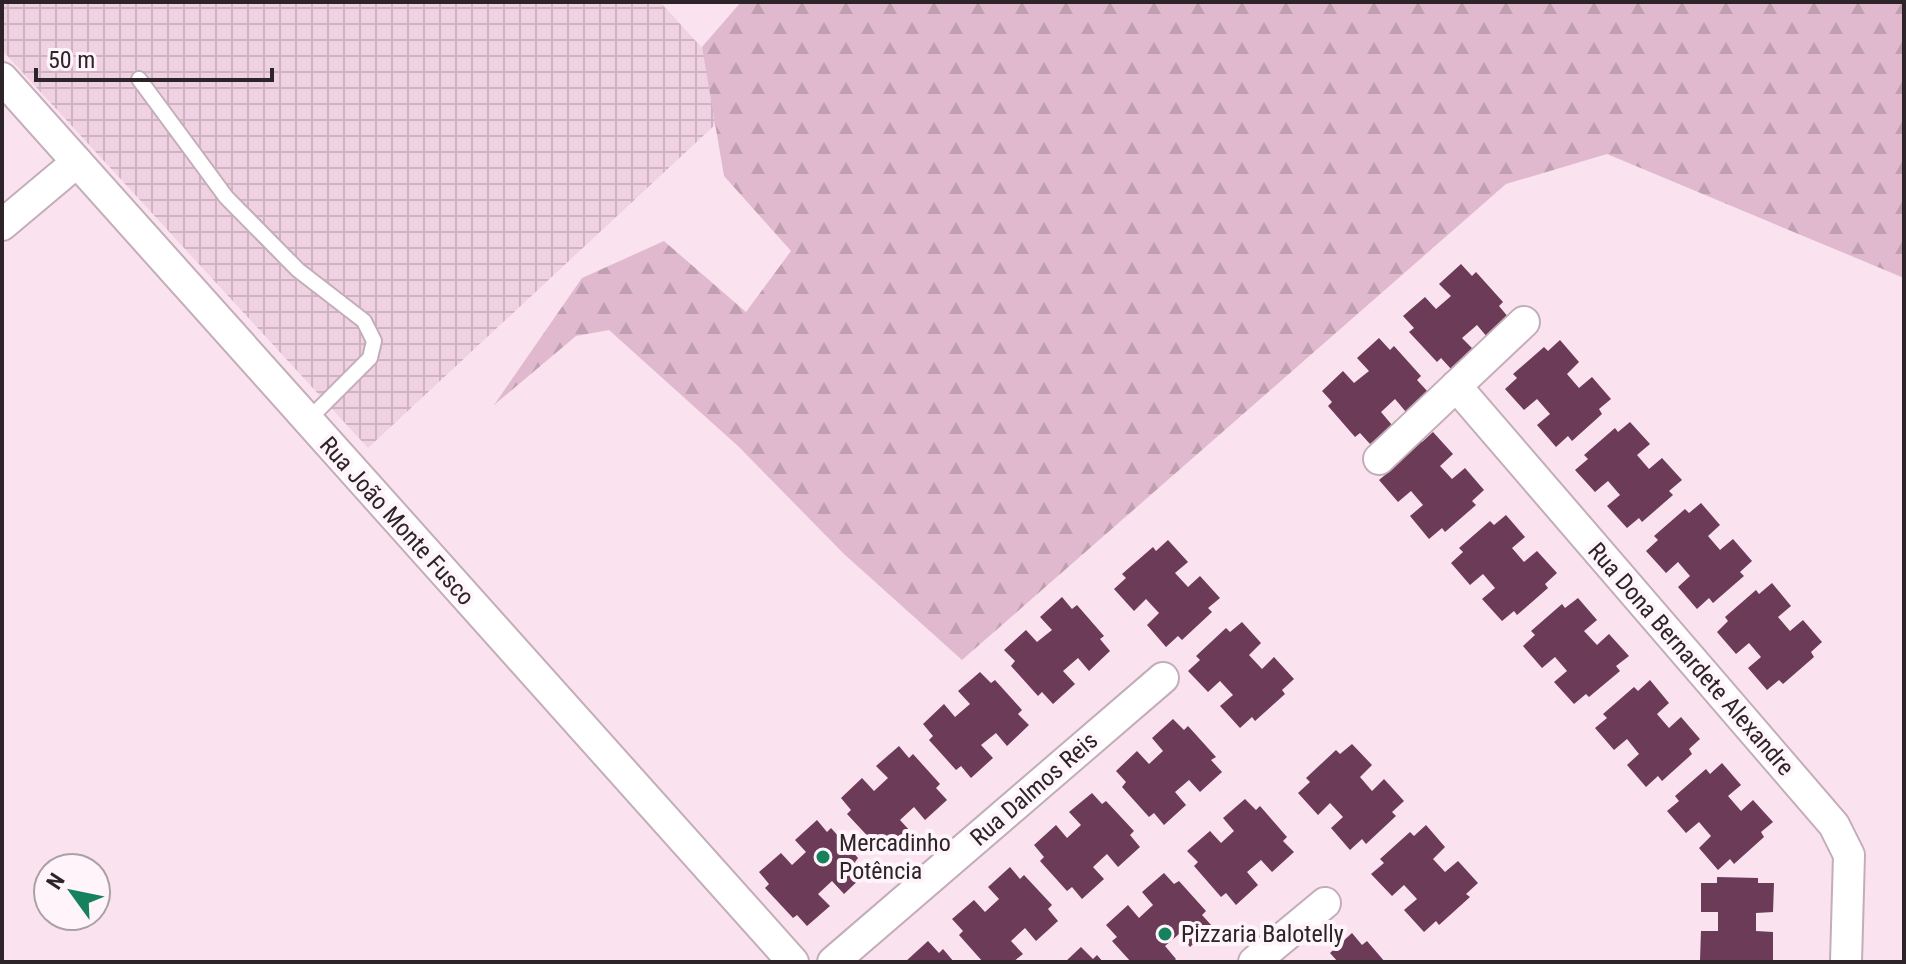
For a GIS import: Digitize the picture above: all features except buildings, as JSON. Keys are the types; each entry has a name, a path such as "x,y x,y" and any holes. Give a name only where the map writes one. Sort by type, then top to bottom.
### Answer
{"street":[{"name":"Rua João Monte Fusco","path":"4,84 793,962"},
{"path":"2,225 77,162"},
{"path":"1379,459 1524,322"},
{"name":"Rua Dona Bernardete Alexandre","path":"1456,386 1834,825 1849,855 1846,962"},
{"name":"Rua Dalmos Reis","path":"833,962 1163,678"},
{"path":"1254,962 1325,903"}],"lane":[{"path":"139,79 226,197 298,270 364,321 374,341 370,358 308,420"}],"shaded area":[{"path":"3,2 660,2 746,96 368,448 2,50"}],"green space":[{"path":"741,2 1904,2 1904,278 1607,154 1506,184 962,660 844,554 739,447 609,330 576,336 494,405 582,278 664,241 746,312 791,251 724,176 702,47"}],"place":[{"name":"Mercadinho Potência","path":"823,857"},
{"name":"Pizzaria Balotelly","path":"1165,934"}]}
